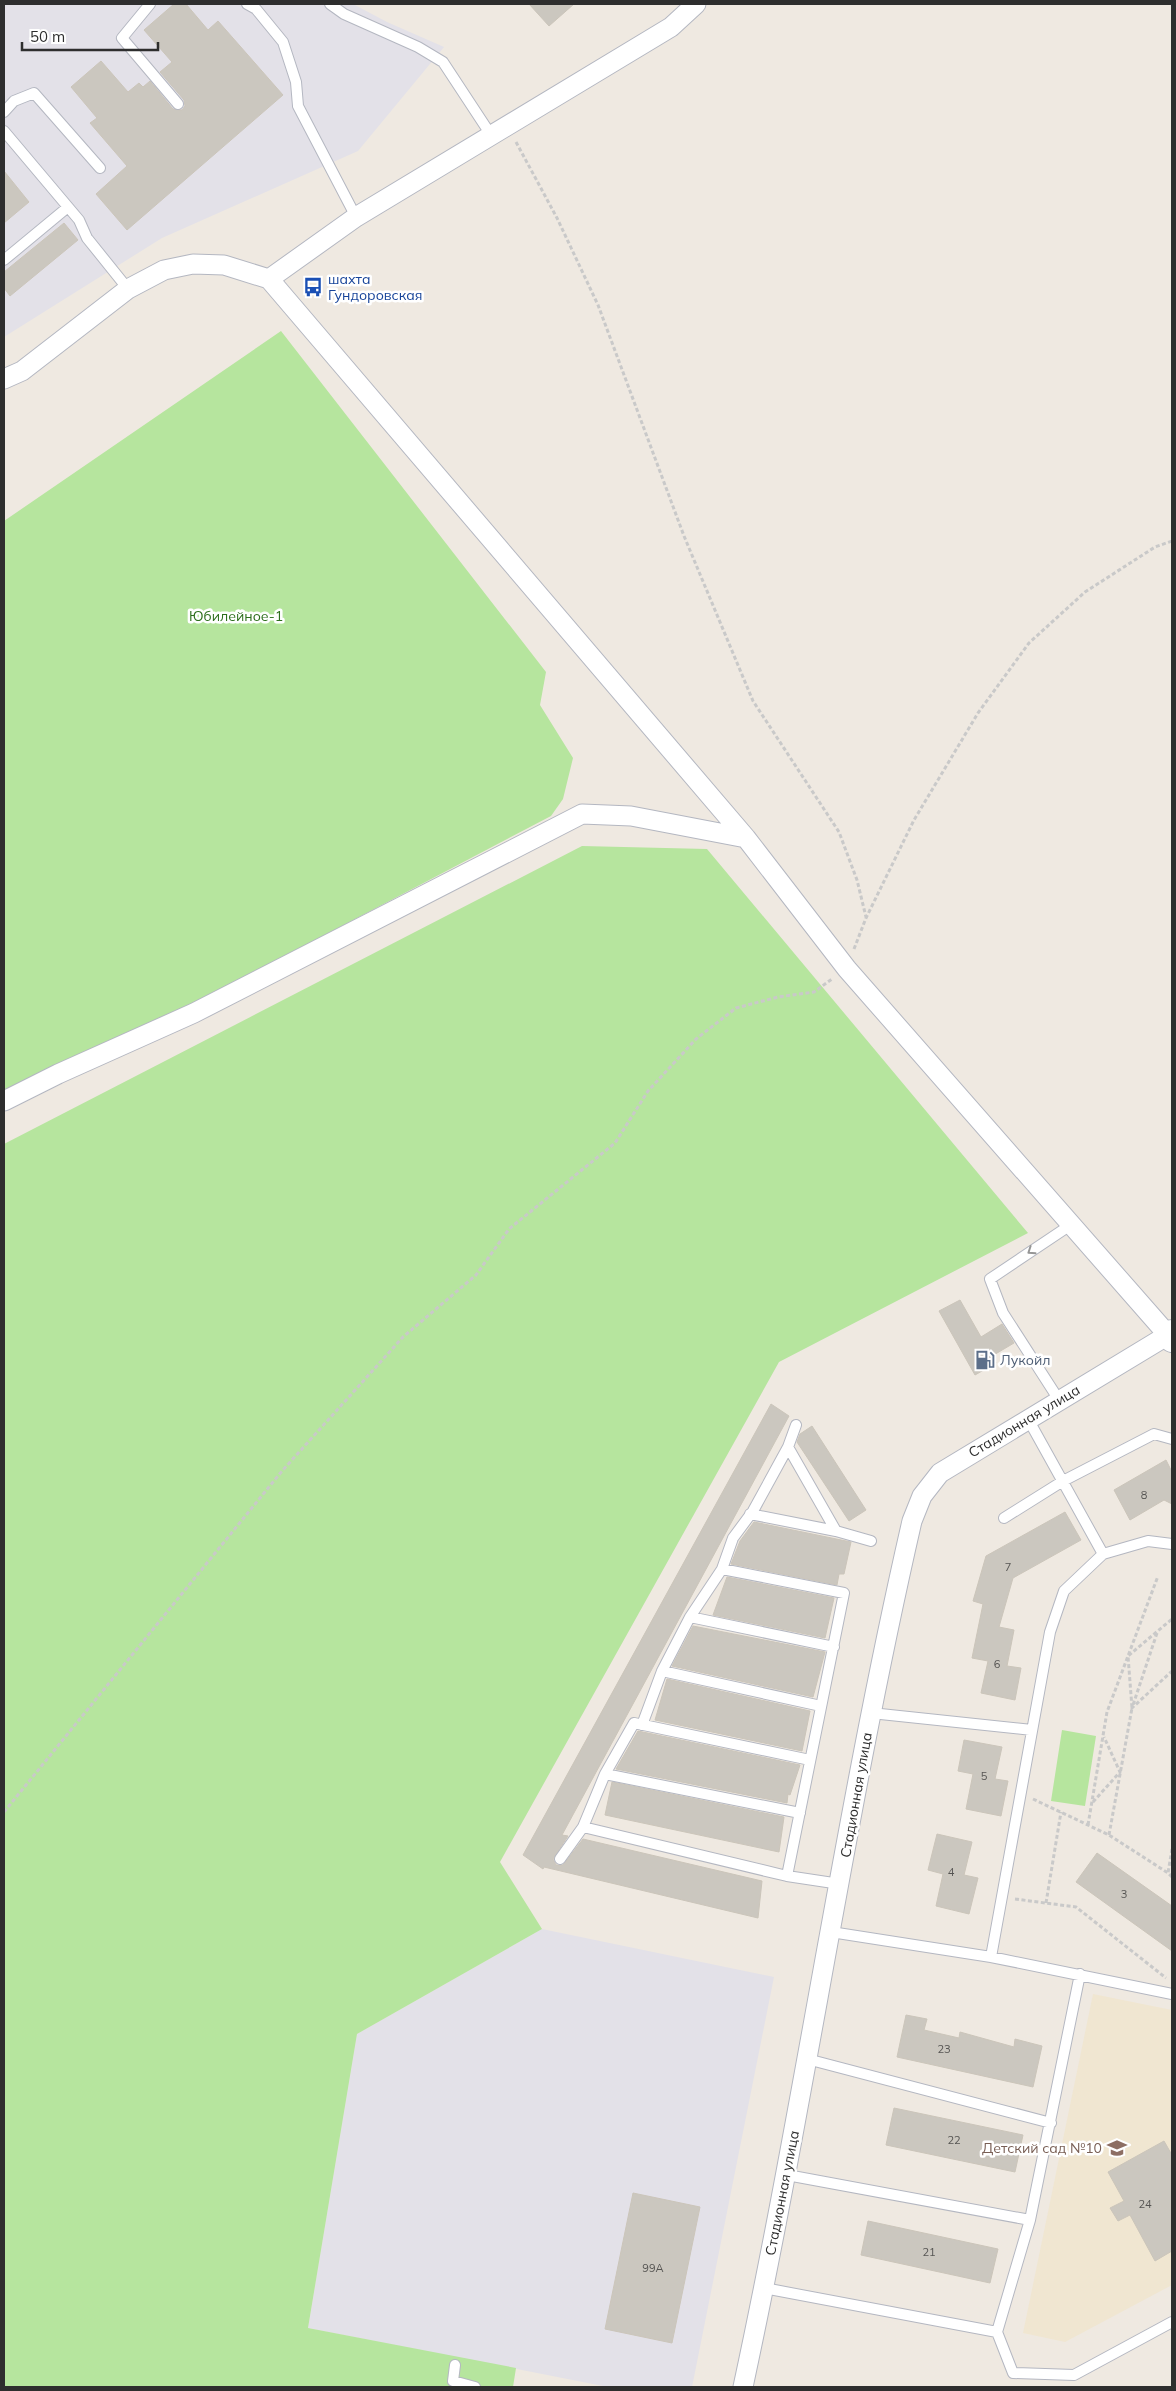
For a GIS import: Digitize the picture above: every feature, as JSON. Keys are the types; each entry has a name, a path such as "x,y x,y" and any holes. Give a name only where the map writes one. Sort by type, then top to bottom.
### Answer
{"street":[{"path":"269,279 356,216 671,27 696,4"},
{"path":"4,380 22,371 46,354 128,288 164,270 193,264 224,265 269,279 850,960 1072,1224 1171,1336"},
{"path":"4,1101 58,1074 194,1013 582,814 631,816 746,838"},
{"name":"Стадионная улица","path":"743,2387 786,2175 871,1713 912,1520 922,1496 940,1473 1059,1400 1171,1336"}],"lane":[{"path":"150,4 122,38 178,104"},
{"path":"247,4 256,9 283,42 296,82 298,106 356,216"},
{"path":"330,4 344,14 418,46 443,62 491,135"},
{"path":"4,112 14,101 34,93 100,168"},
{"path":"4,131 79,220 87,238 128,288"},
{"path":"4,260 68,207"},
{"path":"1059,1400 1003,1313 990,1279 1072,1224"},
{"path":"1028,1419 1103,1554"},
{"path":"642,1725 662,1671 690,1617 722,1568 733,1538 750,1514 788,1447 796,1424"},
{"path":"1004,1518 1063,1481 1154,1434 1172,1439"},
{"path":"788,1447 836,1531"},
{"path":"750,1514 836,1531 871,1541"},
{"path":"990,1957 1050,1632 1064,1591 1103,1554 1148,1541 1172,1544"},
{"path":"722,1568 844,1593 787,1876"},
{"path":"690,1617 834,1647"},
{"path":"662,1671 821,1706"},
{"path":"871,1713 1032,1730"},
{"path":"560,1859 583,1828 605,1774 634,1723 810,1760"},
{"path":"605,1774 800,1813"},
{"path":"583,1828 787,1876 840,1884"},
{"path":"831,1932 990,1957 1172,1994"},
{"path":"1080,1974 1030,2220 997,2332 1012,2373 1074,2375 1172,2322"},
{"path":"807,2060 1051,2124"},
{"path":"786,2175 1030,2220"},
{"path":"764,2288 997,2332"},
{"path":"456,2365 453,2381 475,2387"}],"path":[{"path":"507,125 557,218 598,305 684,536 753,701 839,832 857,880 866,918"},
{"path":"4,1812 288,1464 403,1337 476,1275 509,1229 615,1143 648,1090 696,1039 736,1008 778,997 814,992 850,960 866,918 914,820 978,713 1029,643 1085,592 1155,547 1172,541"},
{"path":"1088,1825 1108,1712 1158,1576"},
{"path":"1128,1656 1172,1618"},
{"path":"1108,1835 1132,1708 1158,1631"},
{"path":"1128,1656 1132,1708"},
{"path":"1132,1708 1172,1671"},
{"path":"1103,1736 1120,1772"},
{"path":"1092,1802 1120,1772"},
{"path":"1021,1793 1108,1835 1172,1876"},
{"path":"1046,1903 1061,1812"},
{"path":"1168,1873 1172,1849"},
{"path":"1002,1897 1076,1907 1172,1983"}],"shaded area":[{"path":"4,4 353,4 387,22 444,47 358,151 162,238 4,337"},
{"path":"542,1929 774,1977 692,2387 608,2387 308,2328 357,2034"},
{"name":"Детский сад №10","path":"1093,1994 1172,2010 1172,2285 1065,2342 1023,2333"}],"green space":[{"name":"Юбилейное-1","path":"281,331 546,672 540,705 573,758 563,799 551,816 165,1019 4,1092 4,521"},
{"path":"582,846 707,849 1028,1233 779,1362 500,1862 542,1929 357,2034 308,2328 516,2368 513,2387 4,2387 4,1144"},
{"path":"1062,1730 1096,1736 1085,1806 1051,1801"}],"building":[{"path":"174,4 186,4 208,30 218,21 283,95 127,230 96,194 127,166 90,123 97,118 71,87 101,61 128,92 139,83 143,87 150,81 173,109 182,110 185,106 184,100 160,72 172,62 144,30"},
{"path":"529,4 574,4 549,26"},
{"path":"4,171 29,202 4,223"},
{"path":"64,223 78,240 10,296 4,288 4,272"},
{"path":"960,1300 981,1337 1002,1324 1014,1343 992,1356 996,1363 975,1375 939,1311"},
{"path":"771,1404 789,1416 562,1835 568,1836 553,1859 556,1865 563,1865 583,1839 762,1881 758,1918 544,1867 543,1869 523,1855"},
{"path":"812,1426 866,1510 849,1521 797,1442 800,1434"},
{"path":"1166,1460 1172,1472 1172,1504 1164,1500 1130,1520 1114,1490"},
{"path":"1065,1512 1081,1540 1013,1578 999,1627 1014,1630 1007,1666 1021,1668 1015,1700 981,1693 988,1661 972,1658 983,1604 973,1601 986,1556"},
{"path":"754,1522 851,1542 844,1574 839,1574 837,1585 731,1564 740,1541"},
{"path":"727,1577 834,1598 825,1638 713,1615"},
{"path":"693,1626 825,1652 813,1697 672,1666"},
{"path":"667,1679 810,1711 802,1751 655,1720"},
{"path":"638,1731 800,1765 790,1795 788,1794 787,1803 616,1769"},
{"path":"964,1740 1002,1747 995,1779 1008,1781 1001,1816 966,1809 973,1774 958,1771"},
{"path":"612,1782 784,1817 779,1852 605,1815"},
{"path":"937,1834 972,1842 964,1875 978,1878 969,1914 936,1906 943,1874 928,1870"},
{"path":"1097,1853 1172,1906 1172,1951 1076,1882"},
{"path":"906,2015 927,2019 924,2030 959,2038 960,2032 1014,2047 1015,2039 1042,2046 1033,2087 897,2057"},
{"path":"894,2108 1023,2135 1015,2172 886,2145"},
{"path":"1164,2141 1172,2155 1172,2251 1155,2261 1130,2215 1118,2221 1110,2208 1124,2201 1108,2172"},
{"path":"633,2193 700,2207 672,2343 605,2329"},
{"path":"868,2221 998,2249 990,2283 861,2255"}],"place":[{"name":"шахта Гундоровская","path":"313,287"},
{"name":"Лукойл","path":"985,1360"},
{"name":"Детский сад №10","path":"1117,2148"}]}
